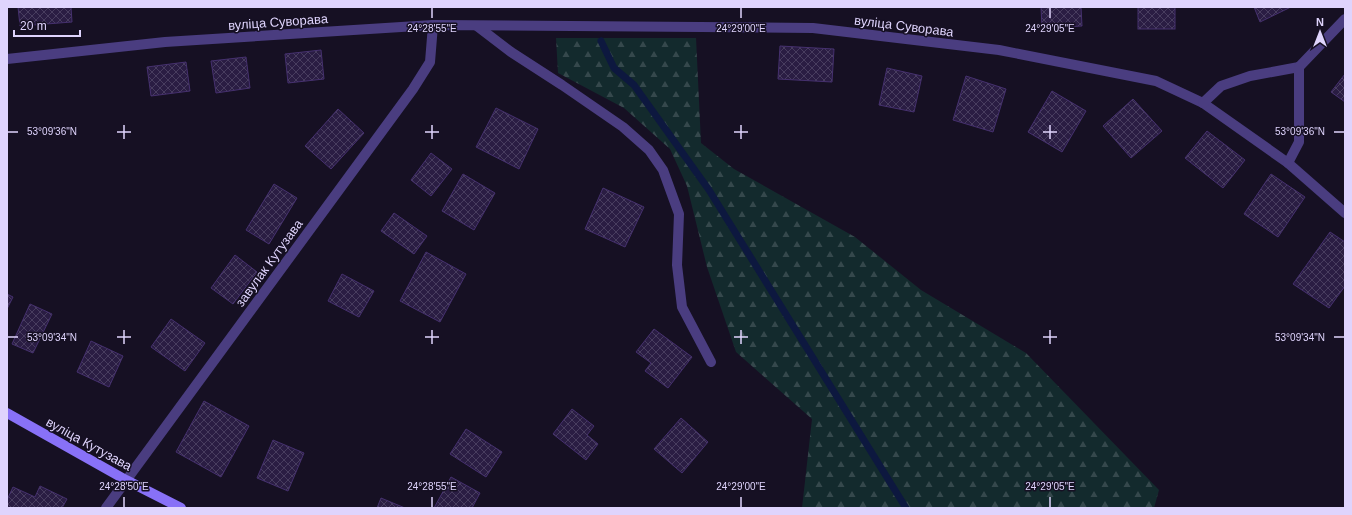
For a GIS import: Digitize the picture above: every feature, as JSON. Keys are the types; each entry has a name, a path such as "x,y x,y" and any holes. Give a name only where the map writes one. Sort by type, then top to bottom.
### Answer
{"main road":[{"name":"вуліца Кутузава","path":"7,413 126,480 180,508"}],"street":[{"path":"1202,103 1221,86 1250,76 1300,67 1345,19"},
{"name":"вуліца Суворава","path":"7,59 165,42 433,25 813,28 999,50 1156,81 1202,103 1288,163 1345,213"},
{"name":"завулак Кутузава","path":"106,508 413,89 430,62 433,25"},
{"path":"477,26 512,52 562,84 623,128 649,150 663,170 679,214 677,265 682,307 711,362"},
{"path":"1288,163 1299,142 1300,67"}],"green space":[{"path":"556,38 696,38 701,143 734,169 855,237 921,290 1026,353 1159,490 1154,508 802,508 812,419 736,352 707,267 687,186 670,149 624,108 558,73"}],"building":[{"path":"18,7 71,7 72,22 20,26"},
{"path":"1041,7 1081,7 1082,26 1042,28"},
{"path":"1138,7 1175,7 1175,29 1138,29"},
{"path":"1254,7 1291,7 1260,22"},
{"path":"780,46 834,49 832,82 778,79"},
{"path":"321,50 324,79 288,83 285,54"},
{"path":"246,57 250,88 216,93 211,61"},
{"path":"186,62 190,91 151,96 147,67"},
{"path":"887,68 922,76 914,112 879,105"},
{"path":"1345,74 1345,102 1331,92"},
{"path":"966,76 1006,89 993,132 953,120"},
{"path":"1052,91 1086,111 1062,152 1028,132"},
{"path":"1133,99 1162,131 1131,158 1103,126"},
{"path":"496,108 538,129 519,169 476,147"},
{"path":"338,109 364,133 331,169 305,146"},
{"path":"1207,131 1245,160 1223,188 1185,158"},
{"path":"431,153 452,169 431,196 411,180"},
{"path":"463,174 495,193 474,230 442,211"},
{"path":"1271,174 1305,197 1278,237 1244,214"},
{"path":"274,184 297,198 269,244 246,230"},
{"path":"603,188 644,207 625,247 585,229"},
{"path":"394,213 427,236 414,254 381,231"},
{"path":"1330,232 1345,242 1345,286 1329,308 1293,284"},
{"path":"426,252 466,274 440,322 400,301"},
{"path":"235,255 257,272 233,304 211,288"},
{"path":"342,274 374,291 359,317 328,301"},
{"path":"7,294 13,297 7,309"},
{"path":"30,304 52,314 33,353 12,344"},
{"path":"171,319 205,343 185,371 151,347"},
{"path":"654,329 692,357 668,388 645,371 651,363 636,352"},
{"path":"91,341 123,356 109,387 77,372"},
{"path":"204,401 249,426 221,477 176,452"},
{"path":"572,409 594,426 587,435 598,444 586,460 553,434"},
{"path":"681,418 708,442 682,473 654,449"},
{"path":"466,429 502,452 486,477 450,454"},
{"path":"273,440 304,453 288,491 257,478"},
{"path":"451,477 480,493 472,508 434,508"},
{"path":"40,486 67,499 62,508 7,508 7,500 13,487 35,497"},
{"path":"381,498 405,508 377,508"}],"waterway":[{"path":"601,41 614,68 634,85 709,190 906,508"}]}
